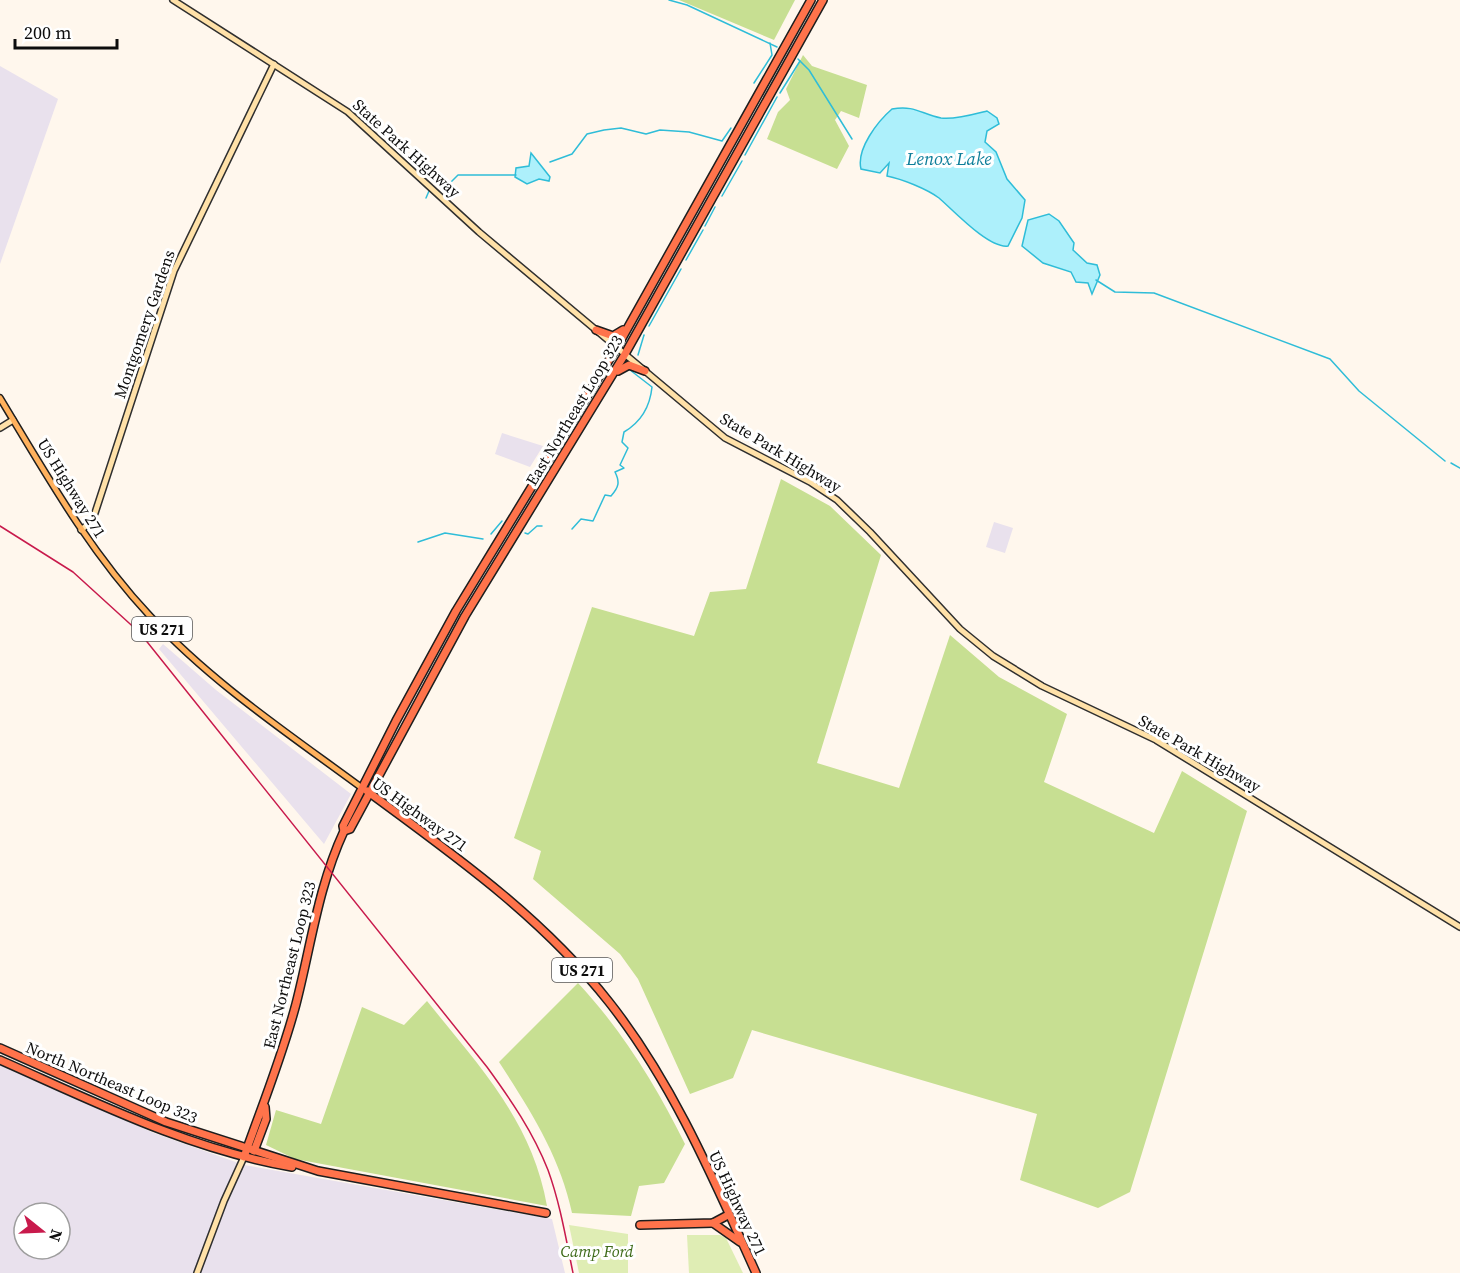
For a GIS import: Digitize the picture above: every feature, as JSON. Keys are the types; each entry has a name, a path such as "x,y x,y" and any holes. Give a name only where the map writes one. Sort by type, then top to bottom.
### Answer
{"highway":[{"name":"East Northeast Loop 323","path":"365,790 396,721 423,670 474,580 617,347 811,0"},
{"name":"East Northeast Loop 323","path":"244,1157 257,1118 265,1107 297,1003 323,885 344,826 483,585 612,377 823,0"},
{"path":"740,126 749,132"},
{"path":"702,195 711,200"},
{"path":"653,281 662,287"},
{"path":"596,330 615,336 632,319"},
{"path":"612,377 627,365 645,371"},
{"path":"575,417 584,423"},
{"path":"515,512 524,518"},
{"path":"474,580 483,585"},
{"path":"423,670 432,675"},
{"path":"396,721 404,725"},
{"name":"US Highway 271","path":"365,790 512,901 586,975 627,1026 662,1080 756,1273"},
{"name":"North Northeast Loop 323","path":"0,1048 166,1122 318,1171"},
{"name":"North Northeast Loop 323","path":"0,1060 162,1131 244,1157 546,1212"},
{"path":"24,1070 29,1061"},
{"name":"East Northeast Loop 323","path":"256,1150 266,1119 265,1107"},
{"path":"162,1131 166,1122"},
{"path":"244,1157 256,1150"},
{"path":"713,1223 720,1216 723,1203"},
{"path":"640,1226 713,1223 728,1215"},
{"path":"713,1223 742,1244"}],"main road":[{"name":"State Park Highway","path":"173,0 348,112 479,232 725,438 817,486 845,507 960,628 1002,662 1052,691 1159,742 1460,927"},
{"name":"Montgomery Gardens","path":"81,530 91,522 95,513 174,271 274,64"},
{"name":"US 271","path":"0,398 14,420"},
{"name":"US Highway 271","path":"14,420 81,530 124,587 185,651 238,696 365,790"},
{"path":"0,428 14,420"},
{"path":"197,1273 227,1193 244,1157"}],"shaded area":[{"path":"0,66 58,99 0,264"},
{"path":"502,433 543,446 530,467 495,454"},
{"path":"994,522 1013,528 1005,553 986,547"},
{"path":"163,644 216,690 351,794 324,844 159,649"},
{"path":"0,1065 154,1133 244,1165 552,1219 565,1273 0,1273"}],"green space":[{"path":"679,0 795,0 774,40"},
{"path":"803,55 812,66 867,85 859,118 841,111 835,120 849,146 837,169 767,139 778,112 790,100 786,89"},
{"path":"781,479 830,506 881,555 817,763 899,788 950,635 999,677 1067,714 1044,782 1154,833 1182,771 1247,811 1130,1192 1098,1208 1020,1180 1037,1114 752,1030 733,1078 690,1094 638,979 620,954 533,879 541,851 514,838 592,607 694,636 710,592 746,589"},
{"path":"578,983 624,1040 663,1101 685,1144 664,1183 639,1186 631,1216 572,1213 560,1172 543,1134 499,1062"},
{"path":"427,1001 484,1072 516,1121 540,1175 547,1206 295,1159 266,1145 276,1110 321,1124 362,1007 404,1025"},
{"name":"Camp Ford","path":"569,1225 628,1234 628,1273 579,1273"},
{"path":"687,1235 720,1235 726,1238 743,1273 689,1273"}],"water":[{"name":"Lenox Lake","path":"892,109 912,109 941,118 987,111 997,118 999,124 987,131 985,142 996,152 1007,179 1025,200 1022,218 1008,246 1000,245 982,235 934,195 900,179 887,176 889,163 880,173 861,169 860,161 869,136"},
{"path":"531,153 550,177 549,181 539,179 527,184 515,177 516,168 529,166"},
{"path":"1049,214 1059,221 1074,243 1073,250 1087,263 1097,265 1100,275 1092,294 1088,283 1076,282 1071,272 1043,263 1022,246 1028,220"}],"waterway":[{"path":"669,0 687,5 777,47"},
{"path":"754,83 772,55 770,43"},
{"path":"798,59 809,70 852,139"},
{"path":"780,93 800,61"},
{"path":"745,155 777,97"},
{"path":"550,162 572,154 587,134 604,130 621,128 646,134 660,130 689,132 722,141 731,128"},
{"path":"722,196 742,161"},
{"path":"436,184 450,183 458,175 516,175"},
{"path":"426,198 429,191"},
{"path":"705,226 715,207"},
{"path":"686,260 703,230"},
{"path":"649,326 681,269"},
{"path":"1096,280 1115,292 1154,293 1330,359 1359,391 1445,461"},
{"path":"638,355 644,335"},
{"path":"572,529 581,519 593,521 605,495 611,496 616,490 618,479 615,472 624,468 620,465 628,448 622,442 624,432 640,419 649,401 652,387 630,370"},
{"path":"1451,463 1460,468"},
{"path":"491,534 502,521"},
{"path":"525,533 528,534 537,526 542,526"},
{"path":"418,542 445,533 483,539"}],"railway":[{"path":"0,526 73,572 140,633 487,1067 521,1117 548,1170 573,1273"}]}
